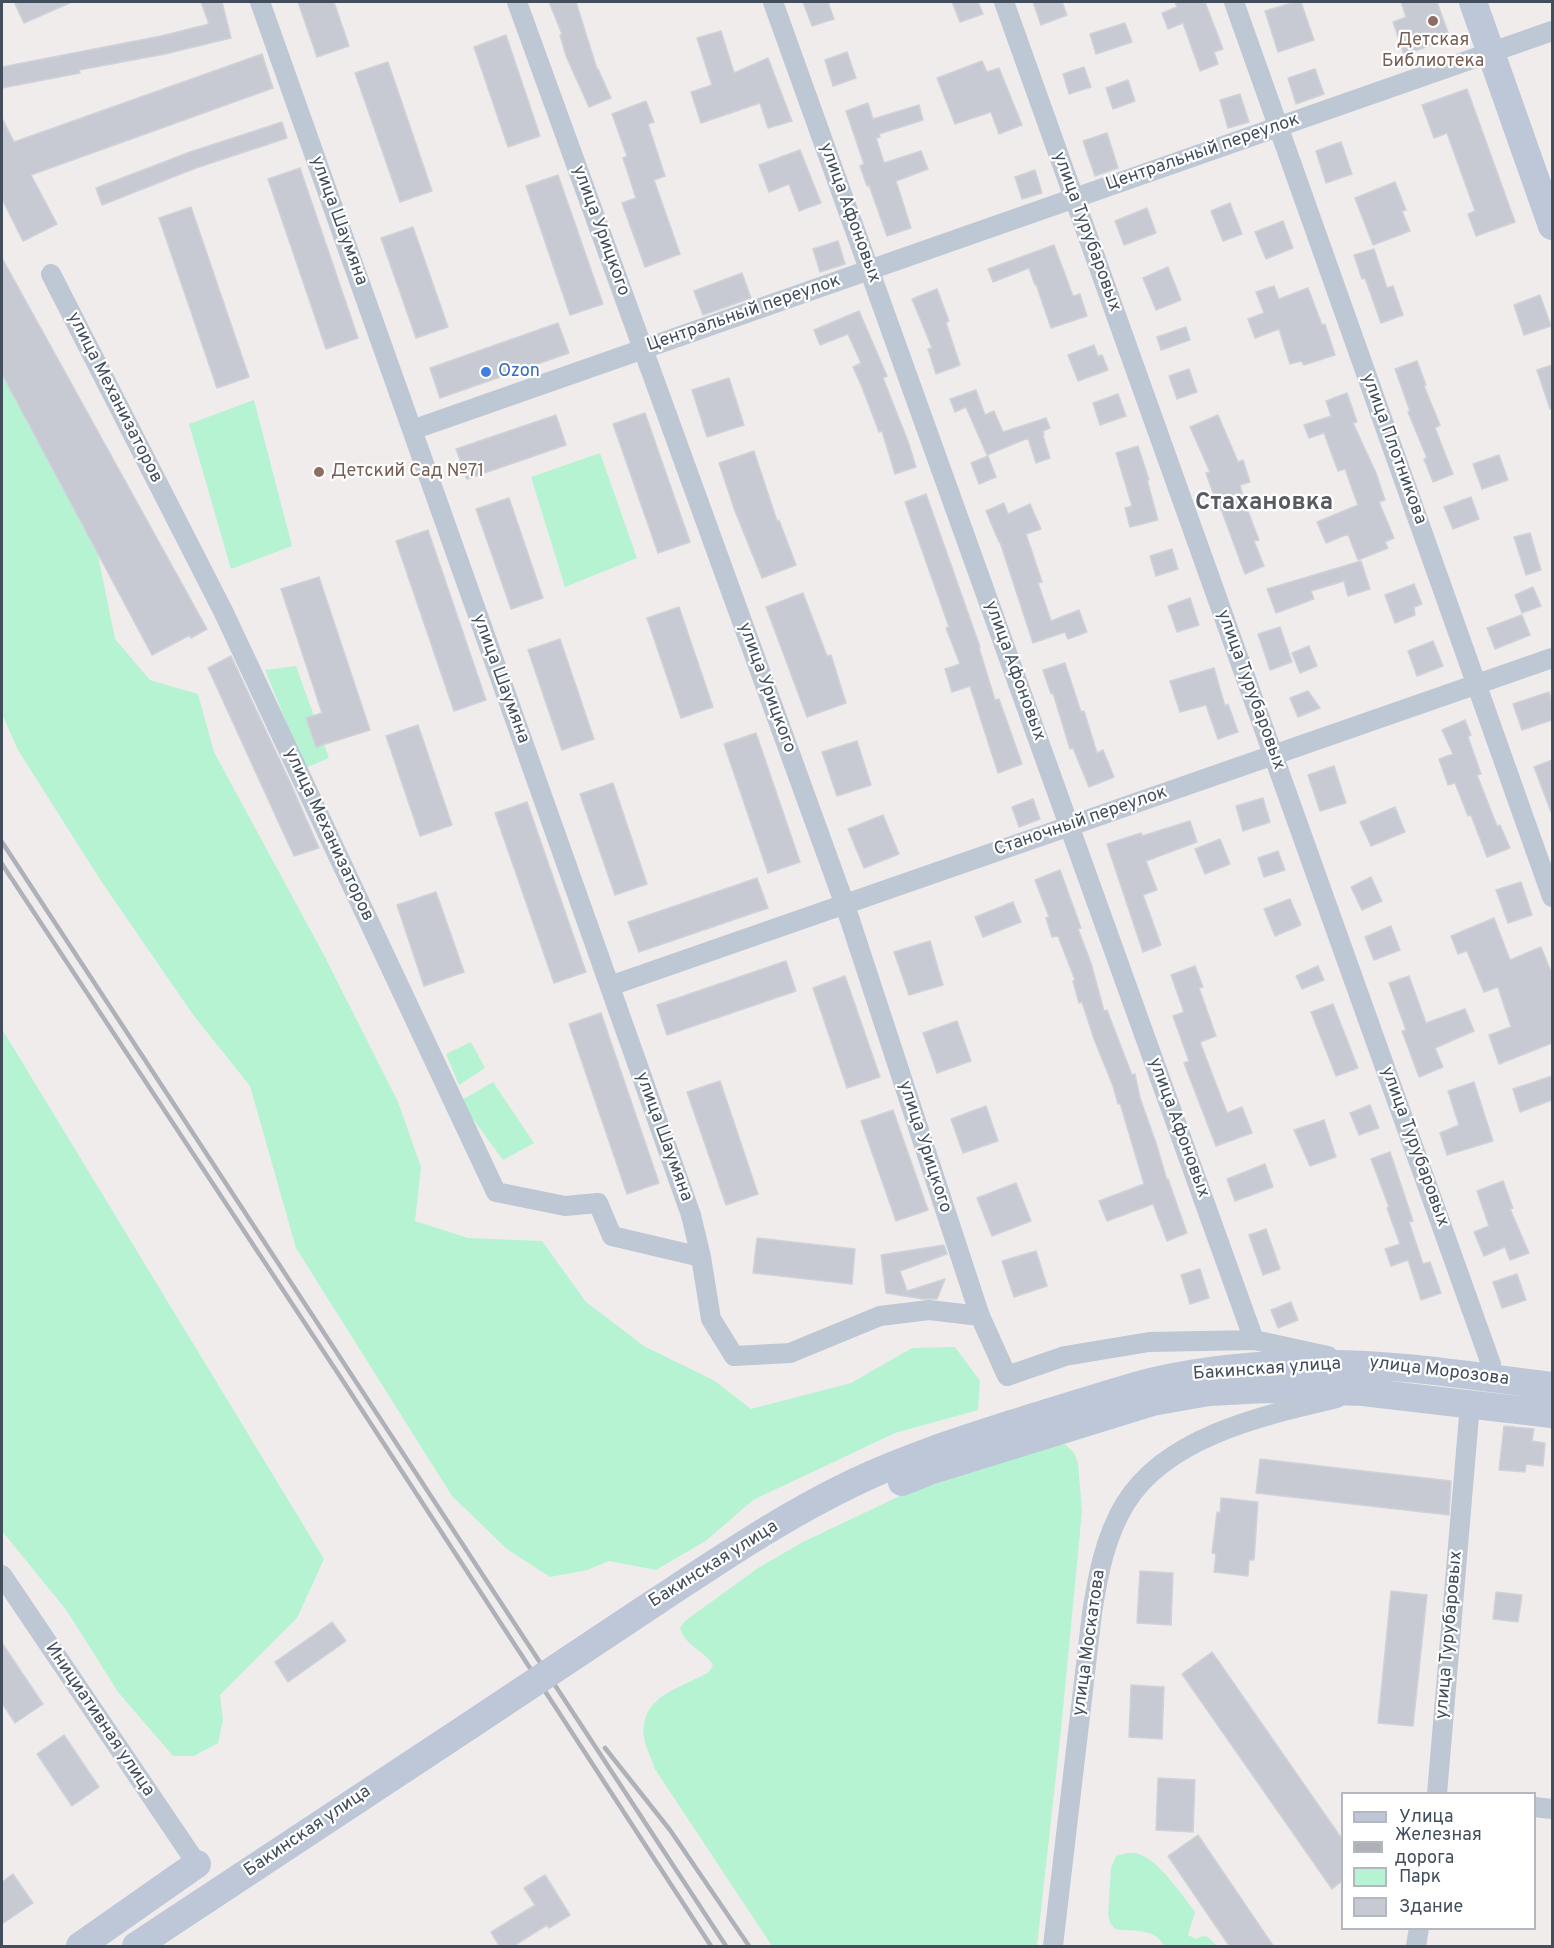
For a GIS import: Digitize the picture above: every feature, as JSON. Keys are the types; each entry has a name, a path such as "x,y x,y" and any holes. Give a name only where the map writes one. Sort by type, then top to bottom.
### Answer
{"main road":[{"path":"1473,2 1552,226"},
{"name":"Бакинская улица","path":"136,1947 474,1733 663,1608 741,1547 852,1483 931,1450 1152,1382 1208,1371 1318,1364 1365,1364"},
{"name":"улица Морозова","path":"1365,1364 1552,1386"},
{"name":"Бакинская улица","path":"663,1608 853,1504 932,1470 1141,1406 1209,1392 1266,1389 1363,1392"},
{"name":"улица Морозова","path":"1363,1392 1552,1414"},
{"name":"Бакинская улица","path":"168,1947 474,1733"},
{"path":"80,1947 197,1864"}],"street":[{"name":"улица Шаумяна","path":"260,2 691,1215 701,1257 711,1319 734,1356 790,1353 879,1316 929,1310 980,1316"},
{"name":"улица Урицкого","path":"517,2 845,904 980,1316 1007,1376"},
{"name":"улица Афоновых","path":"773,2 1254,1340"},
{"name":"улица Турубаровых","path":"1004,2 1491,1364 1492,1379"},
{"name":"улица Плотникова","path":"1234,2 1552,897"},
{"name":"Центральный переулок","path":"412,430 1552,31"},
{"name":"улица Механизаторов","path":"51,274 223,611 496,1192 565,1206 598,1203 612,1236 701,1257"},
{"name":"Станочный переулок","path":"610,986 1552,658"},
{"name":"улица Морозова","path":"1007,1376 1065,1356 1149,1342 1254,1340 1365,1364"},
{"name":"улица Москатова","path":"1053,1947 1099,1568 1112,1530 1125,1504 1140,1484 1159,1467 1212,1435 1243,1422 1363,1392"},
{"name":"улица Турубаровых","path":"1437,1792 1470,1404"},
{"name":"Инициативная улица","path":"2,1575 197,1864"},
{"path":"1536,1807 1552,1809"},
{"path":"1416,1947 1419,1930"}],"green space":[{"path":"2,374 97,550 115,639 150,680 198,694 214,752 325,957 398,1102 421,1167 415,1221 468,1238 542,1241 586,1302 644,1346 715,1381 751,1409 851,1383 912,1348 955,1347 980,1381 978,1410 895,1433 753,1500 707,1540 656,1570 609,1561 587,1570 550,1577 507,1549 452,1496 296,1248 250,1086 194,1016 101,881 18,750 2,714"},
{"path":"254,400 292,546 231,569 189,424"},
{"path":"600,453 637,558 565,587 531,477"},
{"path":"296,666 329,758 305,768 265,670"},
{"path":"2,1029 324,1559 297,1618 220,1695 223,1720 218,1743 194,1756 173,1756 118,1692 67,1611 2,1531"},
{"path":"471,1042 485,1068 459,1085 446,1054"},
{"path":"493,1082 534,1143 503,1160 460,1101"},
{"path":"1065,1444 1074,1453 1078,1463 1082,1511 1037,1946 772,1946 655,1769 646,1745 644,1723 655,1702 709,1672 713,1665 705,1655 690,1644 680,1628 685,1621 758,1568 803,1542 904,1494 1048,1447"},
{"path":"1127,1853 1138,1854 1156,1865 1184,1897 1195,1912 1188,1935 1196,1939 1202,1936 1208,1937 1217,1946 1164,1946 1160,1940 1149,1933 1115,1929 1110,1923 1108,1914 1111,1868 1116,1856"}],"building":[{"path":"14,2 72,2 24,23"},
{"path":"201,2 222,2 231,38 165,54 79,70 80,73 2,88 2,67 161,36 209,24"},
{"path":"298,2 334,2 349,46 317,57"},
{"path":"549,2 576,2 597,69 611,98 589,107 566,56 560,35 562,34"},
{"path":"803,2 828,2 834,19 812,26"},
{"path":"952,2 978,2 983,14 960,22"},
{"path":"1033,2 1062,2 1067,15 1041,25"},
{"path":"1175,2 1205,2 1223,49 1214,52 1218,64 1200,71 1183,23 1168,29 1162,13 1177,7"},
{"path":"1301,2 1314,40 1278,52 1265,11"},
{"path":"1401,2 1437,2 1450,38 1404,55 1393,22 1406,17"},
{"path":"1125,23 1132,42 1096,54 1090,34"},
{"path":"721,31 734,73 768,58 792,121 768,128 760,103 701,123 691,92 712,85 697,38"},
{"path":"506,35 540,136 508,147 474,47"},
{"path":"847,52 856,78 833,86 825,60"},
{"path":"262,54 273,88 31,175 57,224 23,241 2,199 2,118 14,142"},
{"path":"982,61 987,72 999,68 1022,125 999,134 991,112 955,124 937,78"},
{"path":"388,62 432,191 400,202 355,73"},
{"path":"1084,67 1091,87 1069,94 1063,74"},
{"path":"1315,69 1324,94 1296,104 1288,78"},
{"path":"1128,80 1135,101 1113,109 1106,88"},
{"path":"1467,89 1515,222 1476,236 1468,214 1475,211 1447,133 1434,138 1422,105"},
{"path":"1240,94 1249,122 1228,128 1220,100"},
{"path":"646,101 654,122 648,124 665,176 654,180 680,254 645,267 622,203 636,198 623,158 627,156 612,114"},
{"path":"868,103 873,119 919,105 923,120 879,134 880,137 876,138 884,163 921,151 928,169 896,181 911,228 887,236 860,166 864,164 846,111"},
{"path":"282,122 287,138 196,168 102,205 96,188 190,152"},
{"path":"1107,133 1118,168 1095,176 1083,141"},
{"path":"1341,142 1352,174 1326,183 1316,151"},
{"path":"800,150 821,203 799,211 789,184 769,192 759,165"},
{"path":"300,168 358,338 326,349 268,179"},
{"path":"1035,170 1042,193 1022,199 1015,177"},
{"path":"558,175 603,304 570,315 526,186"},
{"path":"1395,182 1406,210 1402,211 1410,231 1373,245 1355,198"},
{"path":"1230,203 1242,234 1223,241 1211,211"},
{"path":"191,207 249,377 217,388 159,218"},
{"path":"1147,208 1156,233 1124,245 1115,221"},
{"path":"1283,221 1293,248 1266,259 1255,232"},
{"path":"413,227 448,327 416,338 381,238"},
{"path":"838,241 845,264 820,272 813,249"},
{"path":"1054,245 1073,296 1080,294 1087,316 1051,328 1029,268 993,282 988,269"},
{"path":"1374,249 1387,288 1393,286 1403,315 1381,323 1354,255"},
{"path":"2,258 207,629 191,638 190,635 152,655 2,374"},
{"path":"1168,267 1181,300 1156,310 1143,278"},
{"path":"742,273 751,298 703,315 694,291"},
{"path":"1274,286 1279,299 1308,288 1322,325 1325,324 1335,355 1304,365 1301,361 1290,364 1279,329 1255,338 1248,319 1264,313 1256,292"},
{"path":"937,289 949,321 946,323 960,365 936,374 928,349 932,348 912,299"},
{"path":"1540,295 1551,326 1524,335 1514,305"},
{"path":"859,311 887,376 883,378 916,467 895,474 882,431 879,432 853,367 861,363 848,334 820,345 814,330"},
{"path":"558,323 569,353 440,398 430,368"},
{"path":"1186,327 1190,340 1161,350 1157,337"},
{"path":"1094,345 1098,356 1102,355 1108,370 1078,381 1068,355"},
{"path":"1417,361 1426,385 1424,386 1440,425 1435,428 1453,474 1433,482 1424,459 1427,458 1408,412 1410,411 1395,369"},
{"path":"1552,365 1552,409 1550,409 1537,370"},
{"path":"1189,369 1197,392 1177,399 1169,376"},
{"path":"729,378 744,425 707,437 692,390"},
{"path":"976,390 985,415 994,411 1003,432 1046,418 1050,428 1043,431 1043,436 1050,458 1036,463 1028,438 987,455 966,407 955,412 950,399"},
{"path":"1347,393 1357,422 1353,423 1376,473 1385,500 1379,502 1394,538 1385,542 1388,548 1358,560 1348,534 1326,543 1317,522 1358,505 1345,469 1338,471 1324,433 1309,438 1304,425 1331,416 1326,401"},
{"path":"1118,394 1126,416 1100,425 1093,403"},
{"path":"645,413 690,542 658,553 613,424"},
{"path":"556,415 566,445 467,479 456,449"},
{"path":"1218,415 1238,462 1243,460 1250,482 1240,485 1259,540 1254,541 1264,566 1245,574 1206,473 1210,472 1190,427"},
{"path":"1138,446 1158,520 1130,527 1125,508 1132,506 1116,453"},
{"path":"754,451 777,521 779,520 796,565 762,578 735,511 719,463"},
{"path":"1499,455 1508,480 1482,489 1473,464"},
{"path":"988,456 996,477 979,484 971,463"},
{"path":"926,494 980,647 995,700 999,699 1022,764 998,773 970,686 952,692 945,669 960,664 905,502"},
{"path":"1471,497 1479,519 1453,529 1444,507"},
{"path":"509,498 543,598 511,609 476,509"},
{"path":"1004,503 1008,514 1030,504 1041,529 1026,534 1042,582 1038,583 1051,621 1079,610 1087,632 1068,639 1065,632 1033,643 1000,542 986,511"},
{"path":"428,530 486,700 454,711 396,541"},
{"path":"1530,533 1541,570 1526,575 1514,537"},
{"path":"1172,549 1178,569 1156,576 1150,556"},
{"path":"1361,561 1370,589 1348,596 1344,581 1311,591 1314,599 1276,613 1267,589"},
{"path":"319,577 370,730 316,747 306,718 322,713 281,589"},
{"path":"1414,584 1422,604 1414,607 1415,615 1395,623 1385,595"},
{"path":"1533,587 1541,606 1522,613 1515,595"},
{"path":"803,593 827,656 831,655 846,703 807,717 766,607"},
{"path":"1190,598 1199,625 1177,632 1168,606"},
{"path":"679,607 713,707 681,718 647,618"},
{"path":"1522,615 1530,635 1495,649 1487,628"},
{"path":"1280,627 1292,662 1270,670 1258,634"},
{"path":"560,639 594,739 562,750 528,650"},
{"path":"1433,641 1443,666 1417,676 1408,651"},
{"path":"1309,646 1317,666 1300,673 1292,653"},
{"path":"231,656 319,848 294,856 208,668"},
{"path":"1065,663 1081,712 1084,711 1097,753 1103,750 1114,777 1089,787 1073,748 1070,749 1053,693 1051,694 1043,670"},
{"path":"1214,668 1225,706 1228,704 1238,732 1218,739 1206,705 1180,712 1170,681"},
{"path":"1308,691 1320,708 1298,717 1290,698"},
{"path":"1549,692 1552,702 1552,720 1522,730 1513,704"},
{"path":"1465,720 1471,735 1468,737 1481,774 1477,775 1497,826 1500,825 1510,848 1487,857 1471,815 1468,816 1455,783 1448,785 1439,759 1453,754 1442,730"},
{"path":"418,725 452,825 420,836 386,736"},
{"path":"756,733 800,862 768,873 724,744"},
{"path":"857,741 871,785 837,796 822,752"},
{"path":"1552,760 1552,812 1551,812 1534,767"},
{"path":"1334,766 1346,803 1320,811 1308,775"},
{"path":"613,783 647,884 615,895 580,794"},
{"path":"1263,798 1270,822 1243,831 1236,806"},
{"path":"1033,799 1040,819 1019,827 1012,807"},
{"path":"527,802 586,972 554,983 495,813"},
{"path":"1395,807 1405,832 1371,846 1360,822"},
{"path":"883,815 899,854 864,868 848,829"},
{"path":"1190,821 1197,842 1146,861 1157,890 1143,895 1161,945 1143,952 1107,844"},
{"path":"1220,839 1230,864 1205,874 1195,849"},
{"path":"1278,851 1285,870 1264,877 1258,858"},
{"path":"1060,870 1081,928 1078,929 1091,963 1104,1011 1107,1010 1132,1075 1135,1074 1140,1098 1187,1233 1167,1241 1153,1204 1107,1221 1099,1201 1144,1184 1120,1103 1118,1104 1082,1002 1079,1003 1073,981 1075,980 1058,936 1052,937 1046,918 1049,917 1035,880"},
{"path":"1371,877 1382,901 1362,910 1351,887"},
{"path":"757,878 768,908 639,952 628,922"},
{"path":"1521,882 1532,915 1508,923 1496,890"},
{"path":"436,892 464,972 424,986 397,905"},
{"path":"1290,899 1301,925 1275,936 1264,909"},
{"path":"1013,902 1021,922 983,937 975,917"},
{"path":"1494,918 1510,960 1541,947 1552,974 1552,1043 1499,1064 1489,1035 1511,1027 1498,987 1484,992 1467,951 1458,954 1451,936"},
{"path":"1391,926 1400,950 1374,960 1365,937"},
{"path":"930,941 943,985 909,995 894,952"},
{"path":"786,961 796,991 667,1035 657,1005"},
{"path":"1195,966 1203,987 1199,988 1216,1036 1200,1042 1227,1113 1242,1107 1252,1133 1216,1146 1184,1063 1189,1061 1173,1016 1184,1012 1171,975"},
{"path":"1318,966 1324,980 1302,989 1296,976"},
{"path":"845,976 880,1077 847,1088 813,988"},
{"path":"1409,976 1426,1023 1465,1009 1474,1031 1435,1048 1443,1067 1419,1077 1402,1031 1406,1030 1389,983"},
{"path":"1333,1004 1358,1068 1336,1076 1311,1012"},
{"path":"601,1013 659,1183 627,1194 569,1024"},
{"path":"957,1021 971,1061 937,1073 923,1033"},
{"path":"1552,1076 1552,1100 1520,1112 1513,1089"},
{"path":"720,1081 758,1194 726,1205 687,1092"},
{"path":"1474,1082 1493,1141 1447,1155 1440,1133 1459,1125 1448,1091"},
{"path":"1370,1105 1379,1128 1359,1135 1350,1113"},
{"path":"986,1106 998,1141 963,1153 951,1119"},
{"path":"893,1110 928,1210 896,1221 861,1121"},
{"path":"1324,1120 1336,1157 1310,1166 1294,1130"},
{"path":"1390,1152 1413,1221 1409,1222 1423,1264 1430,1262 1441,1293 1421,1300 1408,1260 1391,1266 1385,1249 1400,1244 1371,1159"},
{"path":"1265,1164 1273,1187 1235,1201 1227,1179"},
{"path":"1503,1181 1513,1208 1510,1209 1529,1253 1510,1260 1505,1247 1484,1256 1474,1232 1489,1226 1477,1191"},
{"path":"1016,1183 1031,1221 992,1236 977,1198"},
{"path":"1266,1229 1280,1269 1263,1275 1249,1235"},
{"path":"757,1238 855,1249 852,1284 753,1273"},
{"path":"944,1245 947,1254 900,1271 907,1291 945,1279 937,1299 886,1293 881,1255"},
{"path":"1036,1251 1047,1286 1014,1297 1002,1261"},
{"path":"1200,1269 1209,1298 1190,1304 1181,1275"},
{"path":"1517,1274 1526,1300 1502,1308 1493,1282"},
{"path":"1291,1302 1298,1320 1278,1328 1271,1310"},
{"path":"1504,1426 1534,1429 1532,1441 1545,1443 1543,1466 1526,1464 1525,1472 1499,1470"},
{"path":"1260,1459 1451,1481 1449,1515 1256,1493"},
{"path":"1221,1498 1258,1502 1254,1560 1249,1560 1248,1576 1214,1572 1216,1554 1212,1553"},
{"path":"1140,1571 1173,1573 1171,1625 1137,1623"},
{"path":"1391,1591 1427,1595 1413,1726 1378,1723"},
{"path":"1496,1592 1522,1595 1518,1622 1493,1619"},
{"path":"332,1622 346,1641 288,1682 275,1662"},
{"path":"2,1643 43,1704 15,1723 2,1703"},
{"path":"1212,1652 1341,1838 1341,1882 1332,1889 1182,1674"},
{"path":"1131,1685 1164,1687 1162,1739 1129,1737"},
{"path":"64,1735 99,1787 72,1806 37,1754"},
{"path":"1158,1778 1195,1780 1193,1832 1156,1830"},
{"path":"1198,1835 1274,1947 1230,1947 1168,1856"},
{"path":"13,1874 33,1903 2,1924 2,1882"},
{"path":"545,1875 570,1915 549,1928 547,1925 512,1947 500,1947 491,1932 535,1905 524,1888"}],"railway":[{"path":"2,842 726,1946"},
{"path":"2,864 343,1381 711,1946"},
{"path":"605,1748 670,1830 749,1946"}],"place":[{"name":"Детская Библиотека","path":"1433,21"},
{"name":"Ozon","path":"486,372"},
{"name":"Детский Сад №71","path":"319,472"}],"district":[{"name":"Стахановка","path":"1264,504"}]}
